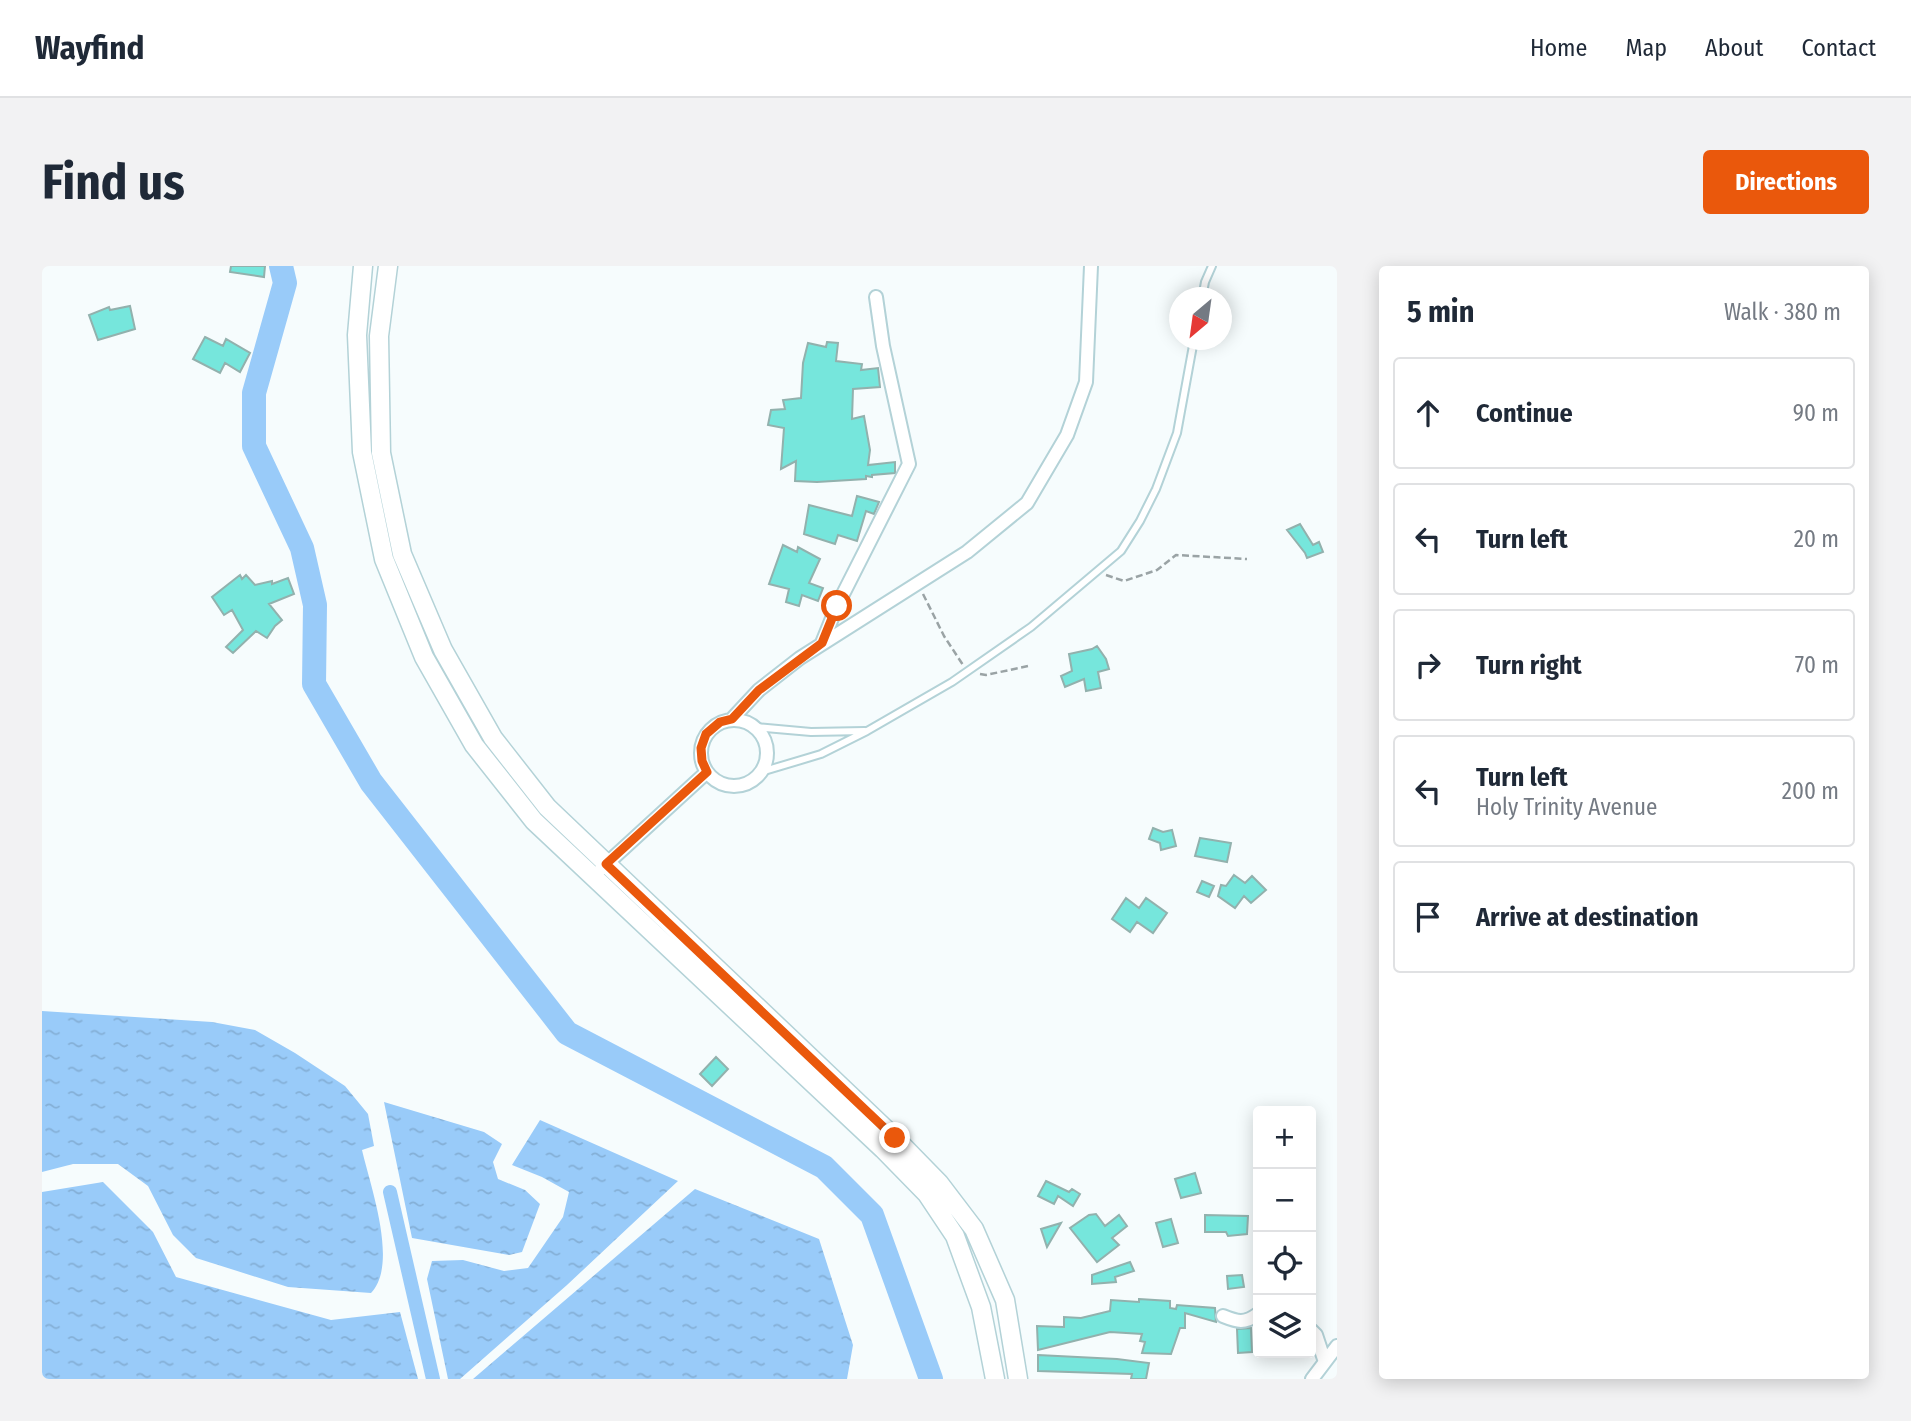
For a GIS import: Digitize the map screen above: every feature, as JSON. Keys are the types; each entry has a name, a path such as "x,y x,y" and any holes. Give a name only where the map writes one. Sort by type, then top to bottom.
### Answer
{"main road":[{"path":"362,266 357,335 362,452 384,559 424,657 474,745 534,821 883,1149 926,1194 955,1236 981,1307 995,1379"},
{"path":"388,266 379,336 381,453 402,554 443,650 493,738 547,807 939,1183 974,1229 1005,1300 1017,1379"},
{"path":"955,1236 974,1229"}],"street":[{"path":"732,719 755,727 763,736 767,748 766,761 761,772 752,781 740,785 716,781 707,772 702,761 702,741 712,727 732,719 759,690 822,643 967,552 1027,503 1067,435 1086,382 1091,266"},
{"path":"822,643 837,606 909,464 883,346 876,298"},
{"path":"593,877 707,772"},
{"path":"1223,1316 1239,1323 1253,1317"},
{"path":"1316,1335 1325,1362"},
{"path":"1312,1379 1337,1346"}],"lane":[{"path":"1204,287 1212,266"},
{"path":"761,772 821,754 867,732 952,682 1031,627 1121,551 1156,489 1177,433 1192,350"},
{"path":"755,727 811,732 867,732"}],"path":[{"path":"1096,572 1124,580 1157,570 1176,555 1247,559"},
{"path":"918,583 944,636 967,671 986,675 1028,666"}],"water":[{"path":"42,1011 212,1022 255,1030 345,1086 368,1114 374,1146 362,1150 376,1203 383,1244 379,1280 371,1293 288,1287 196,1258 173,1235 148,1186 118,1164 73,1164 42,1172"},
{"path":"384,1102 484,1132 502,1144 493,1162 498,1179 525,1190 540,1204 522,1252 509,1255 412,1238"},
{"path":"540,1120 678,1181 567,1285 460,1379 448,1379 427,1279 432,1261 463,1260 504,1271 528,1268 563,1217 569,1192 512,1165"},
{"path":"103,1182 153,1232 176,1277 331,1320 400,1312 418,1379 42,1379 42,1192"},
{"path":"695,1189 819,1239 853,1345 847,1379 473,1379"}],"building":[{"path":"231,266 265,266 264,277 230,272"},
{"path":"130,306 135,329 98,340 89,315 109,307 110,310"},
{"path":"205,337 223,346 226,339 250,353 240,372 225,363 220,373 193,359"},
{"path":"827,342 838,343 836,361 862,364 861,370 878,368 880,387 853,389 852,419 864,416 870,450 868,465 895,462 895,473 866,476 866,479 817,482 795,481 796,461 781,469 784,428 768,425 771,410 785,409 783,400 801,398 803,363 808,343 826,347"},
{"path":"857,496 879,502 874,514 866,511 857,541 838,535 835,544 804,534 809,505 852,516"},
{"path":"1300,524 1313,545 1319,542 1323,552 1307,558 1287,530"},
{"path":"783,545 797,552 798,547 820,559 809,583 823,588 818,601 802,595 799,606 786,602 789,589 769,584"},
{"path":"240,575 242,579 246,575 255,585 272,581 272,584 288,578 294,594 269,604 282,620 267,638 256,631 233,653 226,647 243,630 232,610 224,615 212,597"},
{"path":"1097,646 1109,669 1098,672 1101,688 1086,691 1084,679 1065,687 1061,676 1072,671 1069,654"},
{"path":"1153,828 1163,832 1172,830 1176,846 1161,850 1160,843 1149,839"},
{"path":"1200,838 1231,843 1227,862 1195,856"},
{"path":"1234,875 1245,883 1252,876 1266,890 1251,903 1244,896 1235,908 1218,896 1221,885 1226,886"},
{"path":"1202,881 1214,886 1209,897 1197,892"},
{"path":"1126,898 1139,908 1146,898 1167,913 1153,933 1137,922 1130,932 1112,919"},
{"path":"716,1057 728,1069 712,1086 700,1074"},
{"path":"1195,1173 1201,1193 1181,1198 1175,1179"},
{"path":"1046,1181 1080,1194 1073,1206 1058,1196 1054,1204 1038,1196"},
{"path":"1096,1214 1105,1226 1119,1215 1127,1226 1112,1238 1119,1245 1097,1262 1070,1228 1089,1215"},
{"path":"1205,1215 1248,1216 1247,1234 1228,1236 1226,1232 1205,1232"},
{"path":"1171,1219 1178,1243 1163,1247 1156,1223"},
{"path":"1061,1223 1047,1247 1041,1229"},
{"path":"1130,1262 1134,1271 1115,1277 1116,1282 1092,1284 1092,1275"},
{"path":"1242,1275 1244,1287 1228,1289 1227,1276"},
{"path":"1139,1299 1170,1301 1170,1308 1176,1309 1177,1305 1215,1308 1216,1322 1185,1313 1185,1328 1180,1328 1171,1354 1142,1353 1145,1342 1140,1341 1142,1334 1110,1332 1038,1350 1037,1326 1064,1327 1064,1317 1081,1318 1110,1311 1111,1300 1139,1302"},
{"path":"1251,1328 1252,1352 1238,1353 1237,1329"},
{"path":"1038,1355 1149,1363 1146,1379 1131,1379 1132,1374 1038,1371"}],"waterway":[{"path":"281,266 285,283 254,393 254,446 302,548 315,605 314,684 371,782 567,1033 824,1167 872,1215 931,1379"},
{"path":"390,1192 433,1379"}],"route":[{"path":"837,606 822,643 759,690 732,719 720,722 706,734 701,748 702,761 707,772 606,864 895,1138"}]}
